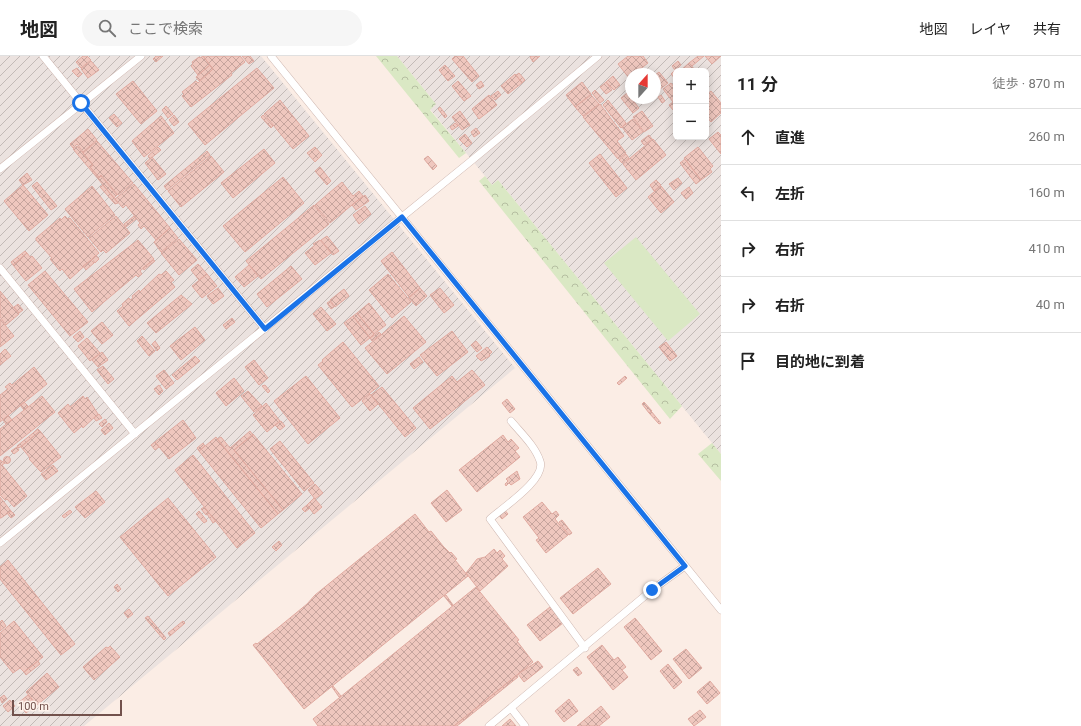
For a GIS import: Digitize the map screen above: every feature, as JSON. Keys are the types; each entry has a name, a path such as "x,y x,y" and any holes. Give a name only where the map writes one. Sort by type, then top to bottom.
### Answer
{"street":[{"path":"43,56 265,329"},
{"path":"0,169 141,56"},
{"path":"271,56 721,610"},
{"path":"0,543 265,329 598,56"},
{"path":"0,268 135,434"},
{"path":"511,421 535,451 541,462 540,470 533,483 490,519 585,648"},
{"path":"489,726 585,648 652,590 685,566"},
{"path":"511,708 525,726"}],"shaded area":[{"path":"0,56 261,56 515,368 84,726 0,726"},
{"path":"397,56 721,56 721,454 498,180 492,185 430,109 436,104"}],"green space":[{"path":"376,56 397,56 436,104 430,110 466,153 459,158"},
{"path":"485,176 492,185 498,180 682,406 670,419 479,181"},
{"path":"636,237 700,314 668,341 604,263"},
{"path":"712,443 721,454 721,481 698,454"}],"building":[{"path":"83,56 87,56 91,60 81,68 76,62"},
{"path":"156,56 163,56 156,62 153,59"},
{"path":"203,56 240,56 245,62 231,73 232,75 191,107 182,96 184,94 182,92 196,81 198,83 213,69"},
{"path":"203,56 210,65 198,75 191,66 193,64 192,62"},
{"path":"242,56 250,56 254,61 249,64"},
{"path":"455,56 463,56 479,76 472,82 452,59"},
{"path":"540,56 533,62 530,57"},
{"path":"628,56 643,56 648,63 642,68 625,68 625,73 618,64"},
{"path":"698,56 704,56 692,66 689,63"},
{"path":"705,56 721,56 712,64"},
{"path":"91,61 99,70 88,78 81,69"},
{"path":"678,61 681,65 677,68 674,68 672,66"},
{"path":"689,63 693,68 683,68"},
{"path":"210,65 213,69 199,81 196,77"},
{"path":"445,65 455,76 448,81 439,70"},
{"path":"77,68 82,74 78,77 72,71"},
{"path":"257,68 274,88 205,145 188,124"},
{"path":"519,73 525,80 522,83 516,75"},
{"path":"515,74 522,83 508,94 501,86"},
{"path":"661,74 668,83 661,88"},
{"path":"613,76 620,85 614,90 606,82"},
{"path":"133,81 157,111 141,124 116,94"},
{"path":"458,81 471,96 464,101 452,86"},
{"path":"481,81 484,86 479,89 476,85"},
{"path":"582,82 591,94 575,107 566,95"},
{"path":"606,82 612,90 606,94 600,87"},
{"path":"671,83 673,85 673,102 663,89"},
{"path":"595,90 604,100 600,103 592,93"},
{"path":"498,91 501,95 495,100 491,96"},
{"path":"711,91 721,103 721,113 711,122 709,120 709,93"},
{"path":"489,95 497,105 479,119 472,109"},
{"path":"591,95 599,104 583,116 575,107"},
{"path":"625,95 625,103 621,98"},
{"path":"661,95 665,101 662,103 661,102"},
{"path":"280,100 309,136 293,149 264,114"},
{"path":"608,100 626,123 621,128 603,105"},
{"path":"673,102 673,110 669,105"},
{"path":"600,104 624,136 617,141 626,153 618,159 583,117"},
{"path":"626,104 636,104 639,108 633,113"},
{"path":"166,106 173,114 168,118 162,110"},
{"path":"440,107 447,116 445,118 438,109"},
{"path":"460,111 470,125 462,130 452,117"},
{"path":"642,111 653,126 644,132 633,117"},
{"path":"114,114 122,123 117,127 109,118"},
{"path":"174,115 179,122 174,126 169,120"},
{"path":"263,115 273,126 271,128 261,117"},
{"path":"161,116 174,133 144,157 132,141"},
{"path":"633,119 643,132 632,140 622,127"},
{"path":"455,123 458,126 452,130 450,127"},
{"path":"476,128 480,133 474,137 471,132"},
{"path":"88,129 97,140 83,152 77,144 73,148 70,144"},
{"path":"718,132 721,135 721,154 709,139"},
{"path":"465,134 472,143 467,147 459,139"},
{"path":"649,135 652,139 644,145 641,141"},
{"path":"653,139 666,155 636,180 623,164"},
{"path":"97,141 133,183 118,195 101,175 99,177 90,167 93,165 83,153"},
{"path":"77,146 93,165 90,167 99,178 101,176 117,195 114,198 73,149"},
{"path":"158,147 161,150 150,159 148,156"},
{"path":"315,147 322,155 315,162 307,153"},
{"path":"698,147 713,166 710,169 712,172 701,180 684,158"},
{"path":"264,149 275,163 233,198 221,183"},
{"path":"207,151 210,155 167,190 164,186"},
{"path":"600,154 627,188 616,197 589,163"},
{"path":"626,154 629,158 622,163 619,160"},
{"path":"211,156 224,172 181,207 168,191"},
{"path":"428,156 437,166 433,170 424,159"},
{"path":"152,157 166,174 158,180 145,163"},
{"path":"685,159 701,180 696,184 680,163"},
{"path":"320,167 331,181 327,185 315,171"},
{"path":"27,173 32,180 23,185 19,180"},
{"path":"283,177 304,203 245,252 223,226"},
{"path":"678,178 682,183 674,190 669,184"},
{"path":"656,180 661,185 654,191 650,185"},
{"path":"37,182 57,206 51,210 32,186"},
{"path":"342,182 353,196 359,191 363,196 330,223 315,205"},
{"path":"134,184 170,228 156,240 144,226 141,229 138,225 140,223 126,205 123,208 115,199"},
{"path":"23,185 48,215 29,231 4,201"},
{"path":"103,185 118,203 115,204 100,187"},
{"path":"92,186 115,215 88,237 65,209"},
{"path":"661,186 674,202 661,213 648,197"},
{"path":"689,187 693,193 686,199 681,193"},
{"path":"365,195 369,201 356,210 352,205"},
{"path":"314,205 329,224 261,279 246,261"},
{"path":"365,206 371,214 359,224 353,215"},
{"path":"65,216 68,219 70,218 99,253 70,279 62,269 60,271 50,259 52,258 36,240 36,238 60,218 61,220"},
{"path":"116,216 130,233 106,253 103,250 101,252 89,238"},
{"path":"134,216 136,219 126,227 124,224"},
{"path":"170,228 178,238 161,252 154,242"},
{"path":"327,236 339,251 333,255 321,240"},
{"path":"179,239 197,260 179,275 161,253"},
{"path":"138,240 154,259 140,271 142,274 138,277 136,275 92,312 74,289"},
{"path":"320,240 331,253 315,265 305,253 315,245 313,244"},
{"path":"25,251 27,253 13,265 11,262"},
{"path":"392,252 420,288 409,297 381,261"},
{"path":"27,253 30,257 32,256 42,268 26,281 13,265"},
{"path":"96,255 99,259 95,263 92,259"},
{"path":"91,260 94,263 86,270 83,266"},
{"path":"153,260 155,261 144,270 143,268"},
{"path":"198,264 207,274 199,280 191,270"},
{"path":"249,265 258,276 244,287 235,277"},
{"path":"291,266 302,279 267,307 257,294"},
{"path":"45,271 88,322 70,336 28,285"},
{"path":"166,271 174,280 171,282 175,287 129,326 117,311 129,298 130,300 133,298 132,296 139,290 140,292 159,274 161,275"},
{"path":"207,274 217,286 202,298 192,286"},
{"path":"388,274 411,302 392,318 369,290"},
{"path":"218,288 224,296 213,304 207,296"},
{"path":"420,288 427,296 416,306 409,298"},
{"path":"440,288 454,305 444,313 430,295"},
{"path":"344,289 349,296 335,307 330,300"},
{"path":"0,291 19,314 6,325 0,317"},
{"path":"181,295 192,304 156,333 147,323"},
{"path":"330,301 334,307 331,309 327,303"},
{"path":"369,303 386,325 374,334 357,313"},
{"path":"18,304 23,310 19,313 14,307"},
{"path":"321,307 336,324 327,331 313,314"},
{"path":"357,313 374,334 370,338 353,316"},
{"path":"353,316 370,338 361,345 344,323"},
{"path":"404,316 426,342 387,374 365,348"},
{"path":"232,318 235,322 226,329 223,325"},
{"path":"0,319 14,336 0,347"},
{"path":"102,322 113,335 102,344 91,331"},
{"path":"195,327 205,340 181,360 170,346"},
{"path":"80,331 84,337 78,342 73,337"},
{"path":"452,331 468,352 437,376 420,355"},
{"path":"379,332 381,334 372,341 370,338"},
{"path":"142,336 155,351 149,356 137,341"},
{"path":"87,338 100,353 90,361 78,346"},
{"path":"155,341 160,348 157,351 152,344"},
{"path":"476,341 482,348 477,352 471,345"},
{"path":"343,342 379,386 352,407 318,365"},
{"path":"666,342 677,356 670,361 659,347"},
{"path":"487,347 492,352 489,355 490,356 481,361 476,356"},
{"path":"5,349 11,356 0,365 0,354"},
{"path":"102,352 108,360 98,367 92,360"},
{"path":"195,356 200,361 177,380 172,375"},
{"path":"419,357 423,362 414,369 410,364"},
{"path":"254,360 268,378 259,385 245,367"},
{"path":"103,366 114,379 108,384 97,370"},
{"path":"34,367 47,384 0,422 0,395 8,389 5,387 10,383 12,385"},
{"path":"164,370 174,383 166,389 156,376"},
{"path":"472,370 485,385 430,429 413,408 452,376 457,382"},
{"path":"306,376 340,418 308,444 274,401"},
{"path":"625,376 627,378 619,385 617,383"},
{"path":"234,378 244,391 226,406 216,393"},
{"path":"159,385 163,391 159,395 154,389"},
{"path":"265,385 270,391 268,393 262,386"},
{"path":"382,387 416,428 405,437 371,395"},
{"path":"248,391 262,406 254,412 241,396"},
{"path":"370,394 378,404 370,411 362,401"},
{"path":"42,396 55,412 0,456 0,429"},
{"path":"83,396 85,399 87,397 98,414 83,428 82,426 74,433 58,413 68,404 70,407"},
{"path":"507,399 515,409 510,413 502,403"},
{"path":"24,402 28,406 24,410 20,405"},
{"path":"644,402 652,411 649,413 642,404"},
{"path":"266,403 280,421 267,432 253,415"},
{"path":"651,411 661,423 659,424 649,413"},
{"path":"99,414 102,418 96,421 94,418"},
{"path":"8,415 12,420 6,424 3,420"},
{"path":"105,419 107,422 102,427 99,424"},
{"path":"183,420 196,438 169,459 155,442"},
{"path":"281,421 285,426 280,430 275,425"},
{"path":"109,423 113,428 105,435 101,430"},
{"path":"38,429 40,431 19,448 17,446"},
{"path":"40,431 61,457 41,472 29,459 30,458 21,447"},
{"path":"250,431 253,435 234,450 283,510 278,514 217,439 221,437 230,448"},
{"path":"253,434 302,494 283,510 234,450"},
{"path":"503,435 508,442 511,439 519,448 515,451 520,457 477,492 459,470"},
{"path":"216,437 278,514 261,528 199,451"},
{"path":"280,441 314,483 304,491 270,449"},
{"path":"155,442 159,447 155,450 151,445"},
{"path":"203,443 205,446 199,451 197,448"},
{"path":"17,447 19,450 14,454 11,451"},
{"path":"193,455 255,533 237,548 175,470"},
{"path":"7,457 10,460 7,463 4,460"},
{"path":"0,460 5,463 2,465 27,496 14,507 7,499 5,500 0,495"},
{"path":"53,465 58,471 46,480 41,474"},
{"path":"517,471 520,479 511,485 509,483 506,486 505,484 508,481 506,479"},
{"path":"315,484 323,493 315,499 308,490"},
{"path":"447,490 462,510 446,522 431,503"},
{"path":"96,491 105,502 85,518 75,507"},
{"path":"0,497 11,511 1,518 0,518"},
{"path":"168,498 216,557 168,596 120,537"},
{"path":"314,498 322,507 314,514 307,505"},
{"path":"542,502 552,514 556,511 559,515 555,519 568,535 546,553 536,540 539,538 523,517"},
{"path":"307,505 310,508 305,512 302,509"},
{"path":"204,507 209,513 206,515 201,509"},
{"path":"503,508 508,514 502,519 497,513"},
{"path":"70,510 72,512 64,518 62,516"},
{"path":"11,511 15,515 11,518 7,513"},
{"path":"199,511 207,521 204,523 196,514"},
{"path":"209,513 216,521 213,523 207,514"},
{"path":"415,514 429,532 431,531 443,546 457,559 455,560 468,576 304,709 253,645 256,643 257,644 279,627 307,604 315,595"},
{"path":"562,520 572,533 569,535 559,522"},
{"path":"279,541 282,545 276,551 272,547"},
{"path":"494,549 497,553 500,550 505,556 502,559 508,566 480,591 466,573 477,559 485,557"},
{"path":"8,560 75,644 61,655 0,579 0,567"},
{"path":"598,568 611,584 573,614 560,598"},
{"path":"117,584 121,589 118,592 114,587"},
{"path":"476,587 519,640 517,641 533,662 454,726 318,726 313,719"},
{"path":"446,595 453,605 452,606 444,596"},
{"path":"550,607 563,623 540,641 527,625"},
{"path":"129,609 133,614 128,618 124,613"},
{"path":"148,616 166,638 164,640 145,618"},
{"path":"635,618 662,651 651,660 624,627"},
{"path":"2,620 6,626 0,631 0,622"},
{"path":"14,621 43,657 24,672 20,668 13,673 0,657 0,633"},
{"path":"183,621 185,623 170,636 168,633"},
{"path":"602,645 614,660 618,657 626,667 622,670 628,677 613,690 587,657"},
{"path":"110,646 120,657 94,680 83,667 106,647 108,648"},
{"path":"686,649 702,668 689,679 673,659"},
{"path":"38,661 40,664 26,675 24,672"},
{"path":"538,661 543,667 524,682 518,674"},
{"path":"668,664 682,682 674,689 660,671"},
{"path":"577,667 582,673 578,676 573,670"},
{"path":"47,673 59,687 37,705 26,692"},
{"path":"517,675 518,677 457,726 454,726"},
{"path":"710,681 720,693 707,704 697,692"},
{"path":"333,686 341,696 339,697 332,687"},
{"path":"4,695 7,699 2,703 0,698"},
{"path":"28,695 36,705 26,713 18,703"},
{"path":"569,699 578,711 564,722 555,711"},
{"path":"10,700 15,706 8,712 3,706"},
{"path":"601,706 610,717 599,726 577,726"},
{"path":"700,710 706,717 694,726 688,719"},
{"path":"510,719 516,726 502,726"}],"route":[{"path":"81,103 265,329 402,217 685,566 652,590"}]}
